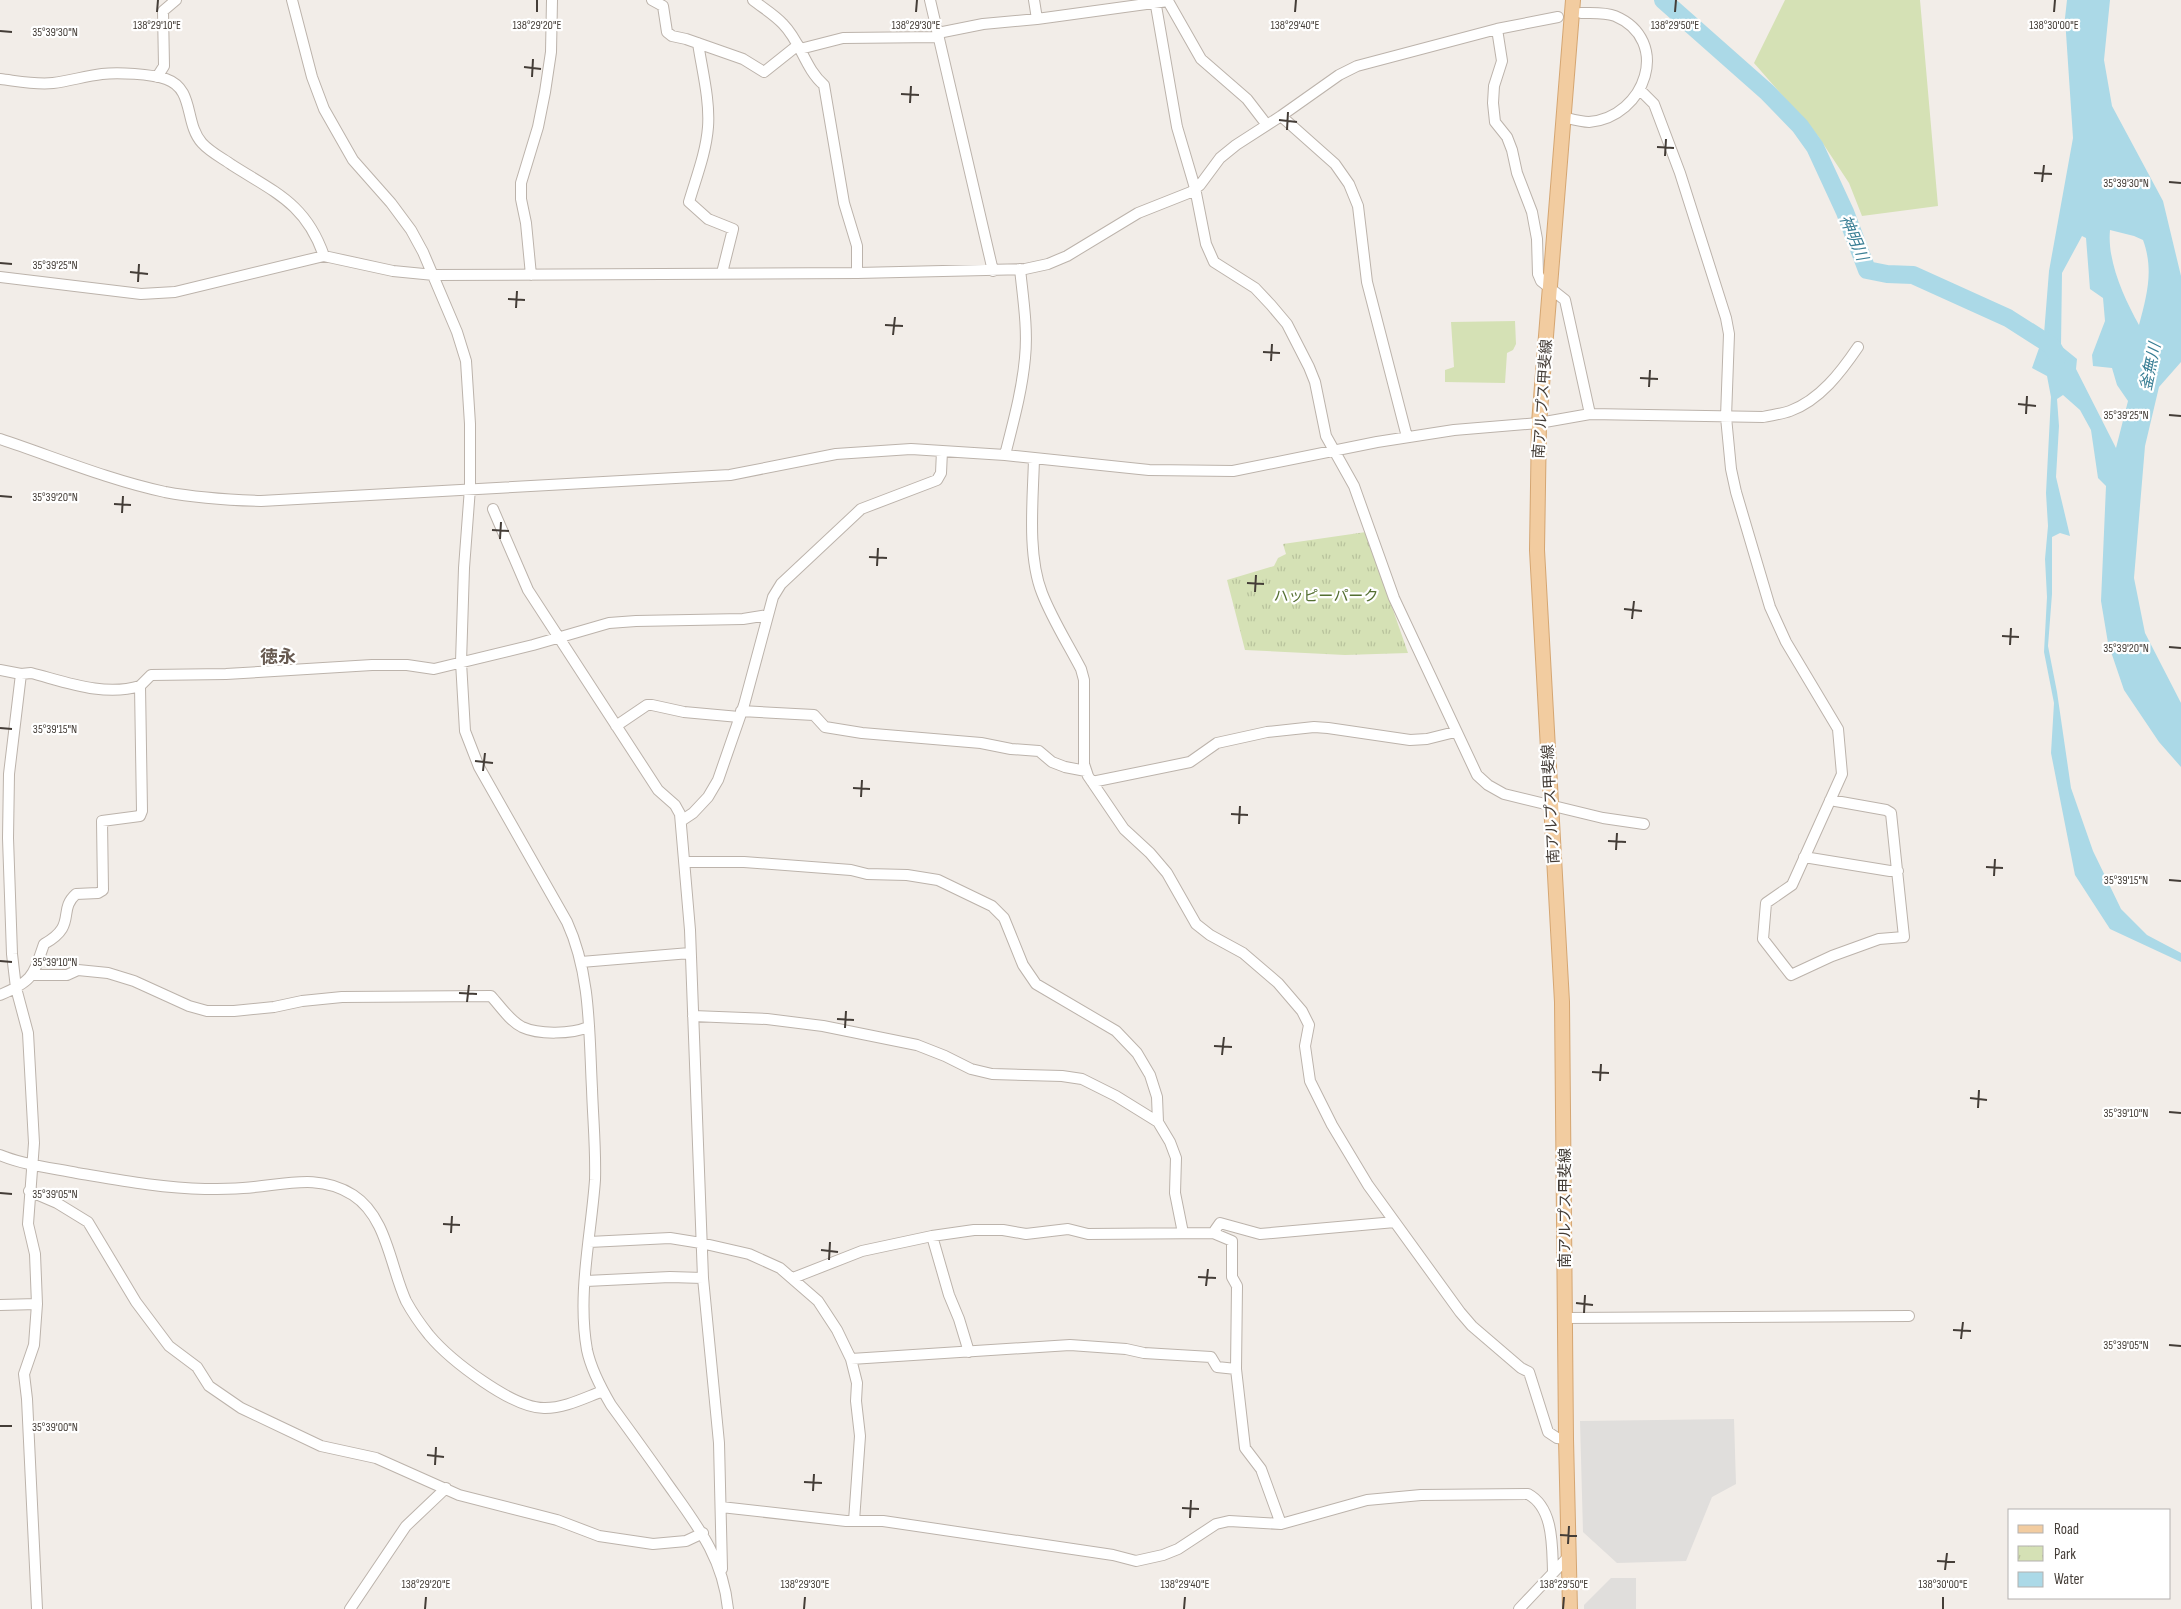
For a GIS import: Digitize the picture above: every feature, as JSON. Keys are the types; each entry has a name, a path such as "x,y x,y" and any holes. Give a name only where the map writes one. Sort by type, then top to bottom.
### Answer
{"main road":[{"name":"南アルプス甲斐線","path":"1570,1609 1570,1519 1566,1439 1562,1002 1537,550 1540,423 1562,117 1573,0"}],"street":[{"path":"157,77 164,66 163,11 176,0"},
{"path":"292,0 312,77 336,134 353,160 391,203 410,230 434,275 457,332 466,361 470,408 470,488 464,568 461,662 465,731 479,768 567,922 581,962 588,1027 595,1152 583,1310 587,1352 603,1390 703,1534 717,1560 722,1575 728,1609"},
{"path":"531,274 526,223 521,199 521,183 538,127 545,92 551,52 552,0"},
{"path":"652,0 663,6 667,32 672,36 743,59 764,72 799,47 843,38 938,35 983,24 1037,19 1155,2 1168,2 1201,59 1247,99 1267,125"},
{"path":"753,0 784,24 799,47 814,77 824,85 844,203 857,246 857,273"},
{"path":"930,0 993,271"},
{"path":"1034,0 1037,19"},
{"path":"1155,2 1177,127 1195,188 1206,244 1214,262 1255,288 1287,324 1315,382 1326,436 1354,486 1394,598 1455,732 1478,775 1488,785 1504,794 1603,818 1644,824"},
{"path":"1562,117 1588,122 1609,116 1626,107 1645,81 1647,61 1640,37 1615,16 1581,13"},
{"path":"0,277 141,294 175,292 324,256 392,271 434,275 857,273 1020,269 1048,264 1067,256 1138,213 1200,185 1220,158 1340,74 1357,66 1497,29 1558,17"},
{"path":"1497,29 1502,62 1494,86 1495,122 1507,137 1512,150 1516,173 1532,212 1537,239 1538,274 1541,281 1565,300 1590,414"},
{"path":"698,43 708,112 708,128 706,143 689,202 708,219 733,229 722,273"},
{"path":"0,79 52,83 103,74 157,77 179,86 185,94 194,130 200,142 211,152 282,196 300,211 317,236 324,256"},
{"path":"1640,90 1654,104 1726,318 1729,334 1726,417 1731,469 1770,607 1786,642 1838,730 1842,774 1830,800 1804,857 1792,885 1766,902 1762,934 1766,945 1792,975 1832,956 1879,939 1904,938 1891,813 1886,810 1830,800"},
{"path":"1281,116 1335,164 1349,184 1358,206 1367,282 1407,437"},
{"path":"1005,455 1015,418 1025,357 1025,324 1020,269"},
{"path":"0,439 164,492 214,500 261,500 730,475 836,454 912,449 1005,455 1149,470 1215,472 1233,471 1407,437 1454,430 1540,423 1590,414 1763,417 1789,411 1806,404 1841,372 1858,347"},
{"path":"682,821 693,813 708,797 718,780 740,714 773,597 781,584 861,509 937,480 940,473 942,451"},
{"path":"1034,458 1032,532 1034,555 1042,592 1081,669 1084,680 1084,764 1086,771 1124,829 1150,853 1167,873 1196,924 1210,936 1243,954 1278,983 1302,1011 1309,1025 1305,1046 1310,1081 1346,1149 1395,1222 1460,1312 1493,1344 1529,1372 1548,1432 1557,1438 1566,1439"},
{"path":"493,509 528,590 658,790 675,805 682,821 693,1016 703,1278 719,1443 722,1575"},
{"path":"0,670 21,674 31,673 91,688 123,691 140,686 151,675 226,674 372,665 407,665 434,669 609,623 734,620 768,615"},
{"path":"21,674 9,774 9,857 12,954 16,988 28,1033 34,1143 28,1224 35,1254 37,1304 35,1340 23,1380 27,1399 37,1609"},
{"path":"0,996 16,988 33,975 44,944 54,939 64,927 69,900 76,894 98,893 103,890 102,821 140,816 142,811 140,686"},
{"path":"616,726 648,705 684,712 814,715 825,727 834,729 981,743 1011,750 1039,751 1052,762 1065,767 1086,771"},
{"path":"1092,782 1190,762 1217,743 1267,732 1328,728 1410,740 1427,739 1455,732"},
{"path":"1804,857 1898,871"},
{"path":"685,862 744,862 851,870 867,874 908,875 938,880 992,906 1004,918 1023,965 1036,984 1116,1031 1137,1054 1150,1075 1158,1122 1170,1142 1176,1158 1175,1193 1183,1233"},
{"path":"581,962 690,953"},
{"path":"33,975 67,975 78,970 108,973 134,981 189,1006 208,1011 234,1011 274,1007 302,1001 342,997 491,996 504,1012 522,1027 560,1033 578,1032 588,1027"},
{"path":"693,1016 767,1019 823,1026 917,1045 971,1069 992,1074 1062,1076 1082,1079 1116,1096 1158,1122"},
{"path":"0,1155 31,1165 141,1184 203,1189 242,1188 302,1181 329,1183 358,1198 370,1210 384,1238 407,1302 429,1336 464,1367 508,1397 526,1406 561,1407 603,1390"},
{"path":"29,1191 57,1203 88,1222 136,1302 169,1346 197,1367 209,1386 241,1408 321,1446 376,1458 459,1495 556,1520 599,1536 652,1544 686,1541 703,1534"},
{"path":"1213,1233 1220,1223 1260,1234 1395,1222"},
{"path":"793,1278 862,1251 932,1236 974,1230 1003,1230 1026,1234 1068,1229 1088,1234 1213,1233 1232,1241 1232,1276 1237,1286 1236,1369 1245,1448 1261,1469 1281,1524"},
{"path":"932,1236 949,1295 960,1319 969,1352"},
{"path":"589,1242 670,1238 748,1254 780,1268 818,1301 837,1330 851,1359 857,1383 856,1401 860,1436 854,1521"},
{"path":"586,1281 670,1277 703,1278"},
{"path":"0,1306 37,1304"},
{"path":"1565,1318 1909,1316"},
{"path":"851,1359 1070,1345 1126,1349 1144,1353 1211,1357 1217,1367 1236,1369"},
{"path":"350,1609 406,1526 446,1488"},
{"path":"721,1507 854,1521 883,1521 1113,1555 1136,1561 1171,1552 1216,1524 1229,1521 1281,1524 1367,1500 1421,1495 1528,1494 1535,1498 1550,1524 1553,1571"},
{"path":"1550,1524 1570,1519"},
{"path":"1519,1609 1570,1555"}],"green space":[{"path":"1785,0 1920,0 1938,206 1862,216 1849,183 1818,136 1754,63"},
{"path":"1515,321 1516,344 1513,350 1507,353 1505,383 1445,382 1445,370 1454,367 1451,322"},
{"name":"ハッピーパーク","path":"1366,532 1408,653 1345,655 1245,650 1227,580 1274,566 1278,558 1286,554 1283,544"}],"shaded area":[{"path":"1734,1419 1736,1484 1712,1497 1686,1561 1617,1563 1583,1532 1580,1421"},
{"path":"1611,1578 1636,1578 1636,1609 1584,1609 1584,1605"}],"water":[{"name":"釜無川","path":"2067,0 2110,0 2104,60 2112,106 2163,201 2181,276 2181,362 2159,387 2145,446 2134,578 2145,633 2181,703 2181,767 2159,742 2124,690 2108,643 2101,601 2106,486 2098,478 2091,430 2080,410 2063,395 2057,399 2059,426 2056,477 2070,536 2060,533 2052,537 2052,594 2048,646 2057,692 2071,788 2093,851 2121,909 2147,935 2181,953 2181,962 2110,929 2075,875 2051,753 2054,703 2044,652 2047,597 2045,559 2048,526 2046,493 2051,397 2047,376 2032,368 2044,334 2049,271 2073,138 2065,18","holes":["2110,230 2143,240 2149,272 2147,293 2139,325 2122,291 2114,267 2111,254","2082,236 2086,238 2090,289 2103,298 2105,321 2092,355 2093,366 2112,368 2117,385 2128,401 2116,448 2076,369 2077,359 2061,346 2062,273"]}],"waterway":[{"name":"神明川","path":"1663,0 1767,92 1800,126 1815,147 1845,212 1867,270 1887,274 1913,275 2008,318 2052,346 2058,357"}],"district":[{"name":"徳永","path":"278,657"}]}
